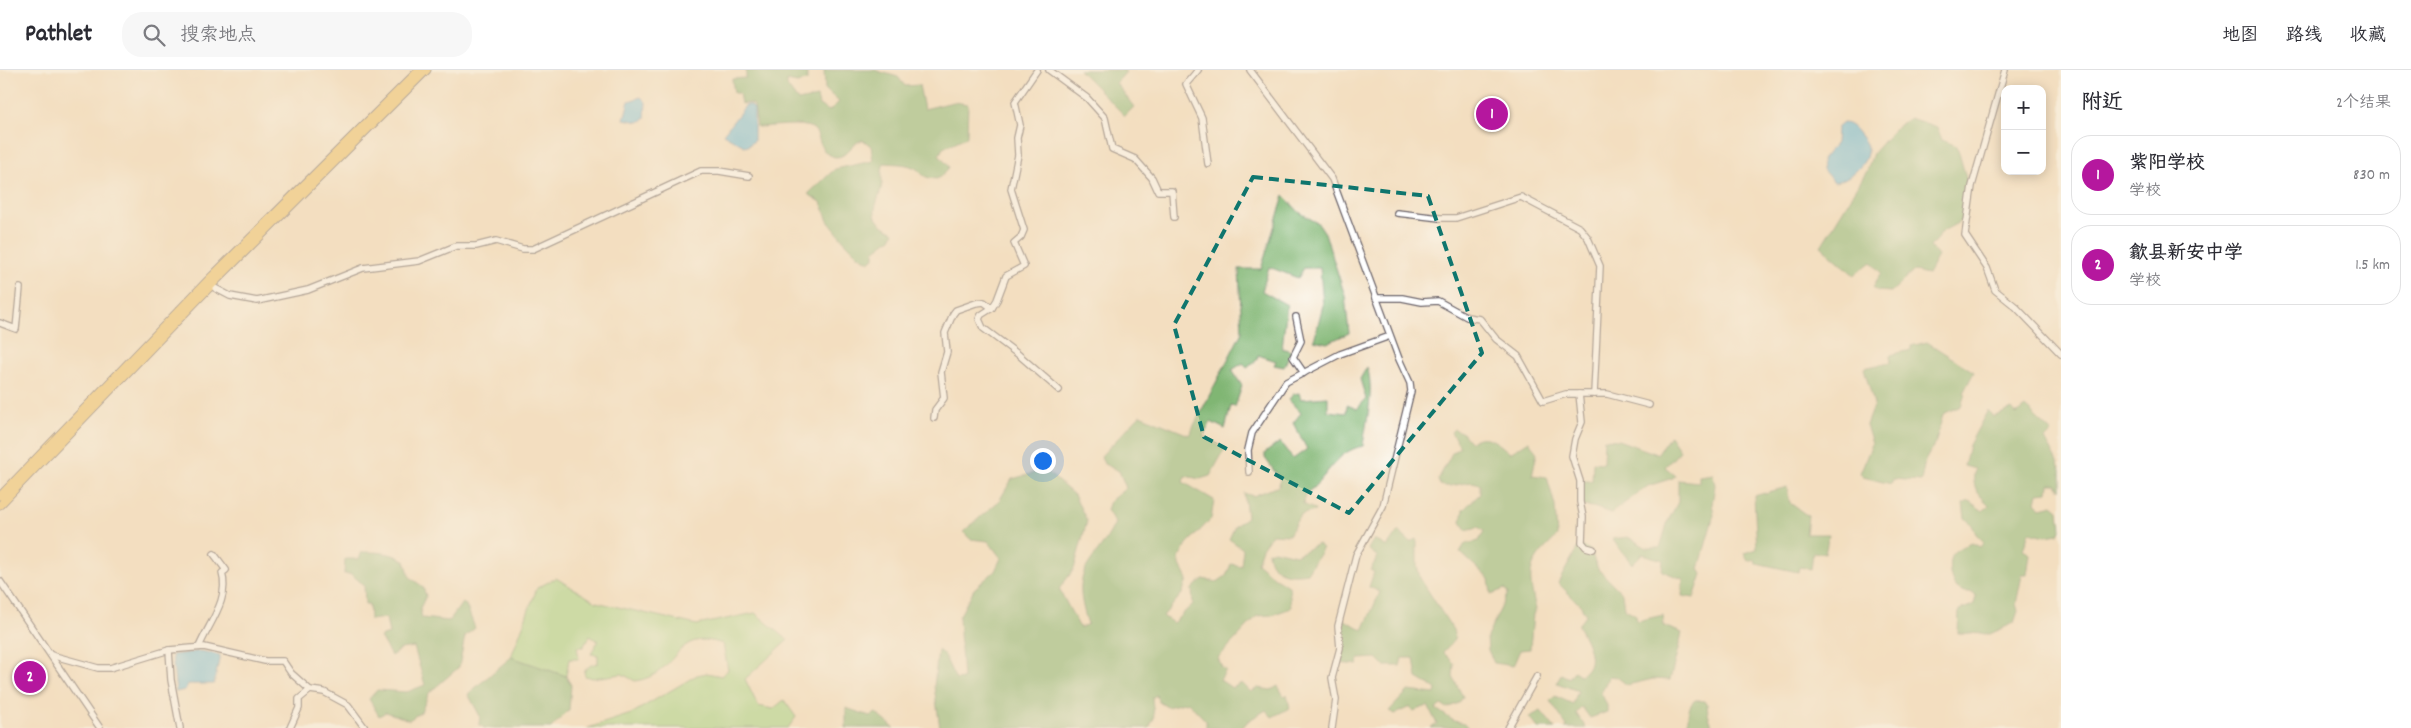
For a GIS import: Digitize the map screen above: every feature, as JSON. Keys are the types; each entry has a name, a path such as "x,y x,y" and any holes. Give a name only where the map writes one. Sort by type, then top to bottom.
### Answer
{"main road":[{"path":"0,496 209,280 418,70"},
{"path":"0,505 211,286 427,70"}],"street":[{"path":"1037,70 1015,102 1020,125 1017,138 1018,155 1011,189 1024,230 1021,237 1014,243 1024,266 1006,276 997,300 992,308 979,318 979,322 983,328 1019,355 1059,390"},
{"path":"1049,70 1087,98 1105,118 1112,149 1134,159 1152,178 1158,191 1172,191 1174,217"},
{"path":"1198,70 1186,84 1192,102 1202,118 1208,164"},
{"path":"1250,70 1332,179 1390,336 1410,383 1411,392 1382,509 1356,555 1338,626 1340,648 1332,678 1336,700 1332,728"},
{"path":"2005,70 1972,186 1965,235 1987,268 1995,290 2016,307 2055,350 2061,354"},
{"path":"211,286 230,296 257,301 308,290 363,268 419,261 456,246 476,246 496,241 523,249 533,249 702,172 719,171 749,176"},
{"path":"1397,213 1456,218 1521,197 1580,228 1588,238 1600,269 1597,297 1594,394"},
{"path":"0,323 16,329 20,288"},
{"path":"1376,298 1402,298 1422,302 1438,301 1466,316 1480,319 1496,339 1518,356 1542,400 1549,401 1566,394 1607,394 1649,405"},
{"path":"934,418 935,410 944,398 941,372 947,352 945,333 953,314 956,310 976,303 984,302 992,308"},
{"path":"1296,317 1301,341 1293,357 1304,373"},
{"path":"1249,472 1249,445 1256,425 1285,383 1340,354 1390,336"},
{"path":"1579,394 1582,422 1575,439 1572,456 1580,481 1580,502 1583,517 1582,542 1592,549"},
{"path":"198,647 217,611 224,590 222,573 226,570 214,554"},
{"path":"0,580 100,728"},
{"path":"51,655 98,668 110,668 169,650 198,647 265,660 283,661 291,673 310,690 324,692 348,705 365,728"},
{"path":"169,650 170,680 180,728"},
{"path":"1508,728 1537,676"},
{"path":"290,728 299,708 299,699 310,690"}],"highlighted area":[{"path":"1253,177 1428,196 1482,353 1349,513 1204,437 1174,325"}],"green space":[{"path":"746,70 807,70 807,81 797,83 787,81 787,86 798,101 817,97 819,105 829,111 839,102 825,89 824,70 874,70 898,77 905,86 919,85 924,109 953,102 968,104 967,135 943,148 939,155 949,167 937,179 924,176 910,166 884,163 875,216 878,221 894,232 891,238 874,251 874,258 869,262 858,255 844,241 828,221 821,202 808,194 835,169 873,161 871,146 863,140 859,141 843,155 835,157 825,151 815,131 807,126 757,127 754,105 750,103 741,104 739,93 734,93 732,79 746,78"},
{"path":"1079,70 1124,70 1126,72 1116,83 1134,107 1125,116"},
{"path":"1910,118 1937,127 1942,140 1957,146 1968,185 1965,219 1943,231 1930,247 1938,256 1928,274 1914,271 1891,292 1878,291 1873,287 1881,273 1871,262 1854,275 1821,246 1867,171 1873,153 1895,128"},
{"path":"1284,196 1299,212 1319,224 1325,233 1345,296 1349,333 1327,343 1314,340 1323,305 1320,268 1304,268 1298,278 1269,267 1262,291 1287,305 1282,348 1291,351 1284,367 1274,365 1276,361 1258,355 1257,360 1247,368 1243,363 1232,370 1242,386 1235,407 1231,406 1225,429 1211,422 1203,436 1225,449 1210,476 1200,479 1185,476 1183,482 1214,500 1211,519 1187,544 1179,557 1179,562 1187,580 1182,594 1163,616 1173,623 1193,604 1192,589 1203,579 1217,582 1226,576 1231,564 1241,566 1243,549 1229,539 1235,526 1247,517 1244,493 1253,496 1279,486 1280,479 1265,458 1265,453 1280,442 1293,459 1307,449 1293,423 1301,413 1289,400 1293,394 1299,393 1301,399 1328,397 1328,411 1346,413 1347,405 1357,409 1366,399 1360,379 1367,367 1370,396 1363,446 1345,454 1305,494 1303,504 1315,511 1300,515 1289,535 1272,534 1262,548 1257,563 1275,578 1289,586 1291,608 1272,615 1257,616 1218,658 1222,668 1226,670 1220,680 1232,688 1242,683 1251,692 1258,688 1271,690 1278,686 1284,696 1287,695 1290,708 1272,717 1266,710 1248,721 1242,728 1206,728 1206,721 1188,702 1167,707 1159,702 1156,695 1152,698 1154,718 1149,728 940,728 934,686 938,650 944,655 956,680 963,679 959,617 974,589 995,571 1001,558 988,541 970,539 963,532 999,501 1012,479 1045,470 1074,495 1087,521 1074,569 1059,589 1080,628 1088,624 1081,590 1082,578 1086,568 1115,523 1107,510 1110,501 1126,488 1119,471 1104,464 1101,456 1140,415 1189,435 1242,332 1239,269 1261,269"},
{"path":"1927,342 1974,372 1963,393 1965,394 1961,406 1943,414 1936,441 1925,461 1921,481 1893,479 1891,484 1863,477 1860,473 1872,444 1866,425 1874,404 1864,368 1891,362 1890,355 1911,350 1911,346"},
{"path":"2025,407 2052,432 2045,439 2061,470 2061,490 2057,484 2049,484 2048,492 2038,493 2036,502 2041,508 2053,505 2059,510 2061,531 2058,534 2046,536 2029,532 2023,550 2030,554 2027,575 2022,575 2016,604 2018,611 2014,623 1990,634 1958,633 1959,610 1974,605 1976,596 1973,592 1964,592 1955,587 1950,574 1950,560 1954,552 1960,548 1972,543 1980,547 1984,542 1965,518 1963,504 1969,501 1983,511 1989,505 1976,489 1974,480 1975,469 1964,466 1969,445 1988,410 1993,417 2012,409 2016,414"},
{"path":"1454,429 1463,433 1470,442 1476,439 1487,438 1496,442 1510,453 1529,441 1537,453 1532,475 1547,477 1555,506 1557,536 1538,557 1531,571 1531,584 1536,610 1533,614 1530,649 1520,650 1513,666 1494,663 1488,650 1487,637 1508,593 1505,589 1491,594 1489,579 1460,552 1465,544 1479,541 1484,531 1478,527 1466,530 1461,522 1463,510 1480,494 1480,485 1472,482 1445,486 1440,485 1438,480 1452,453 1460,447 1451,432"},
{"path":"1670,436 1680,451 1665,467 1675,475 1673,478 1648,486 1611,513 1593,507 1582,506 1581,481 1592,481 1593,462 1603,463 1604,439 1618,440 1657,454"},
{"path":"1713,474 1715,485 1712,504 1714,514 1699,569 1702,574 1694,598 1682,596 1683,579 1662,571 1663,560 1642,554 1632,564 1612,539 1628,537 1647,548 1660,548 1668,521 1678,502 1678,480 1699,482 1699,476"},
{"path":"1787,487 1790,503 1808,516 1806,534 1829,534 1825,554 1813,552 1811,569 1799,567 1798,572 1756,563 1755,559 1748,561 1744,553 1757,549 1754,496"},
{"path":"1398,531 1410,542 1416,539 1417,566 1420,578 1455,633 1454,640 1443,652 1454,663 1453,677 1463,697 1459,703 1447,708 1441,705 1436,709 1454,721 1464,723 1468,728 1431,728 1437,724 1428,706 1413,711 1410,707 1395,714 1389,711 1408,691 1435,694 1436,689 1417,678 1414,658 1402,658 1400,666 1385,666 1377,658 1359,659 1358,665 1338,663 1343,646 1340,630 1343,619 1363,630 1380,592 1369,587 1374,572 1370,570 1378,557 1368,549 1374,539 1387,547"},
{"path":"1318,544 1323,548 1307,573 1294,574 1282,572 1273,565 1268,552 1274,550 1296,555"},
{"path":"1579,545 1590,550 1598,569 1622,593 1624,608 1636,615 1637,621 1663,615 1664,626 1682,633 1670,680 1653,679 1627,685 1617,677 1609,676 1601,693 1607,705 1607,712 1590,718 1582,707 1576,713 1586,728 1565,728 1567,726 1550,701 1555,696 1573,704 1578,691 1557,683 1561,674 1569,678 1574,671 1580,675 1590,664 1590,652 1578,625 1586,615 1581,606 1558,583"},
{"path":"362,552 390,554 405,561 410,577 423,587 426,596 420,608 422,618 449,621 462,603 466,605 475,628 465,636 459,667 429,693 421,712 409,720 386,712 379,716 369,699 377,690 407,692 425,685 414,647 401,649 391,656 380,637 389,634 386,618 370,620 369,604 365,604 364,585 351,574 344,574 345,559 359,559"},
{"path":"556,578 596,602 697,625 755,613 788,640 745,679 758,706 773,709 784,700 796,717 788,728 588,728 631,714 697,675 707,673 721,676 728,670 723,644 706,640 694,641 685,646 661,670 650,677 635,681 622,674 593,678 585,676 584,671 591,665 598,663 598,655 591,654 598,641 590,636 583,647 577,647 579,659 569,659 566,676 511,657 537,588"},
{"path":"511,657 566,676 571,685 569,710 551,728 484,728 479,724 480,716 468,694"},
{"path":"1695,700 1704,701 1707,704 1713,728 1689,728 1688,713 1690,706"},
{"path":"846,708 870,716 876,713 894,728 846,728"},
{"path":"1541,711 1555,728 1538,728 1529,717"}],"water":[{"path":"641,97 646,102 645,119 639,122 624,119 629,101"},
{"path":"746,105 751,105 754,109 754,141 746,147 723,134"},
{"path":"1843,123 1854,128 1864,140 1867,153 1862,165 1857,170 1846,178 1834,182 1823,170 1822,160 1836,143 1837,128"},
{"path":"201,651 220,655 214,684 188,684 185,690 176,692 172,655"}],"place":[{"name":"紫阳学校","path":"1492,114"},
{"name":"歙县新安中学","path":"30,677"}]}
